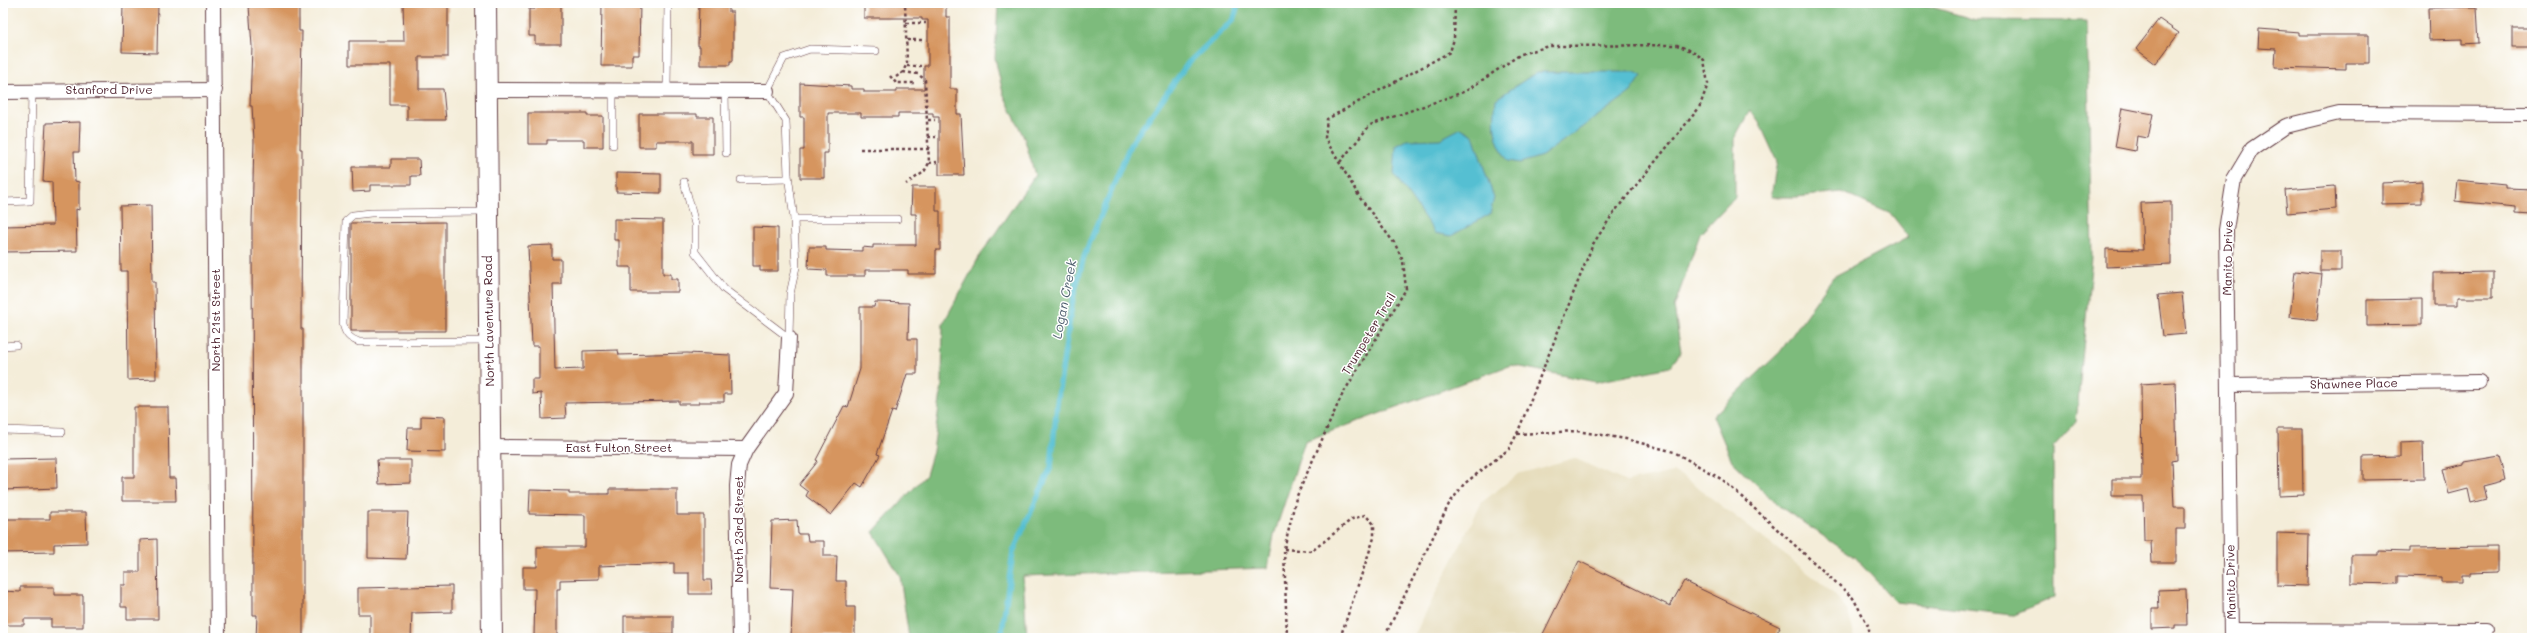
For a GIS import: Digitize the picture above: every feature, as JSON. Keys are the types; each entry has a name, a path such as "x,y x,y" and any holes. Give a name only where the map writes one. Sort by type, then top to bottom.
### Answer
{"street":[{"name":"North 21st Street","path":"213,3 215,90 218,638"},
{"name":"North Laventure Road","path":"486,3 488,341 492,447 492,638"},
{"path":"487,90 667,89 767,91"},
{"name":"Stanford Drive","path":"3,92 32,90 215,90"},
{"name":"Manito Drive","path":"2231,634 2226,230 2234,179 2252,149 2286,126 2339,113 2532,114"},
{"name":"North 23rd Street","path":"740,638 737,486 739,465 746,449 786,393 788,338"},
{"name":"Shawnee Place","path":"2229,385 2479,382"},
{"name":"East Fulton Street","path":"492,447 746,449"},
{"path":"2231,634 2486,631"}],"lane":[{"path":"667,89 668,3"},
{"path":"788,338 790,294 796,267 794,219 788,179 786,121 767,91 784,58 810,49 876,51"},
{"path":"3,202 30,201 32,90"},
{"path":"612,145 613,90"},
{"path":"725,90 726,153"},
{"path":"741,180 788,179"},
{"path":"684,182 695,224 695,252 724,289 788,338"},
{"path":"488,212 371,213 353,216 346,221 344,324 345,333 350,338 359,342 488,341"},
{"path":"794,219 897,219"},
{"path":"3,346 16,346"},
{"path":"3,430 62,432"}],"path":[{"path":"896,77 903,72 907,66 906,3"},
{"name":"Trumpeter Trail","path":"1287,638 1284,549 1296,498 1341,396 1406,289 1403,262 1395,244 1360,198 1325,138 1327,119 1450,52 1454,39 1455,3"},
{"path":"906,23 926,23"},
{"path":"907,40 925,40"},
{"path":"1340,162 1370,125 1466,92 1521,54 1550,46 1677,45 1694,52 1704,60 1708,84 1699,108 1615,211 1593,244 1517,434 1509,449 1464,484 1449,504 1384,638"},
{"path":"907,66 920,66"},
{"path":"903,72 918,74 925,80 928,120 929,163 924,172 906,184"},
{"path":"890,76 896,83 916,83"},
{"path":"928,120 936,120"},
{"path":"928,137 936,137"},
{"path":"860,149 928,150"},
{"path":"929,163 937,162"},
{"path":"1517,434 1577,432 1626,439 1674,452 1723,480 1853,598 1869,627 1869,638"},
{"path":"1284,549 1312,551 1352,519 1365,515 1374,524 1374,538 1340,638"}],"shaded area":[{"path":"1574,458 1626,482 1674,472 1684,477 1834,593 1848,612 1855,638 1413,638 1482,502 1518,474"}],"green space":[{"path":"998,3 1918,3 1976,20 2087,21 2092,257 2076,422 2053,447 2054,597 2012,615 1896,602 1854,557 1779,506 1732,461 1713,416 1780,352 1833,277 1909,237 1891,214 1841,192 1797,197 1771,197 1777,161 1760,124 1750,110 1735,137 1735,197 1700,234 1674,307 1681,352 1670,367 1596,382 1511,365 1305,441 1274,535 1268,568 1023,576 1027,638 909,638 900,576 873,532 926,475 933,451 942,385 943,324 979,257 1035,175 1025,140 1003,93 995,58"}],"water":[{"path":"1537,72 1635,72 1642,76 1631,92 1542,156 1520,163 1508,161 1499,145 1495,132 1494,117 1496,99"},
{"path":"1461,128 1473,135 1494,198 1490,214 1451,236 1435,233 1394,174 1396,146 1407,140 1440,139"}],"building":[{"path":"123,3 158,3 157,53 122,52"},
{"path":"258,3 299,3 299,31 302,31 300,149 302,149 301,329 303,329 303,638 256,638 257,615 253,615 252,223 254,140 252,106 250,106 252,46 249,6 258,6"},
{"path":"403,3 444,3 444,6 448,6 448,57 419,57 419,89 443,89 446,120 407,120 407,105 390,105 390,65 349,65 349,41 404,41"},
{"path":"535,3 561,3 561,44 535,44 535,36 529,36 529,9 535,9"},
{"path":"602,3 640,3 639,55 632,55 632,66 601,66"},
{"path":"699,3 729,3 729,12 733,12 733,61 730,61 730,65 700,65 700,46 698,46"},
{"path":"864,3 946,3 946,17 950,17 950,89 957,89 957,114 961,114 964,175 939,175 939,117 933,117 933,113 898,113 898,117 861,117 861,113 828,113 828,153 824,153 824,178 800,178 800,150 804,150 804,117 800,117 800,83 851,86 851,89 864,89 864,92 896,92 896,89 924,89 924,66 928,66 928,20 922,20 922,18 864,18"},
{"path":"2477,7 2479,43 2462,44 2462,39 2429,40 2428,8"},
{"path":"2159,19 2179,33 2156,64 2136,49"},
{"path":"2512,28 2532,28 2532,47 2512,47"},
{"path":"2259,29 2299,32 2299,35 2369,35 2369,63 2346,63 2346,69 2275,67 2276,49 2258,48"},
{"path":"2122,108 2153,114 2148,138 2137,136 2135,151 2115,147"},
{"path":"528,113 587,113 587,116 603,116 603,147 584,147 584,140 547,140 547,144 528,144"},
{"path":"639,114 697,114 697,117 713,117 713,154 693,154 693,141 656,141 656,147 639,147"},
{"path":"80,122 79,152 74,152 75,181 79,182 79,210 76,209 77,251 3,252 3,226 53,225 52,182 43,181 46,123"},
{"path":"391,159 419,159 420,176 411,176 411,185 370,185 370,191 353,192 352,167 391,167"},
{"path":"616,173 661,174 661,193 616,192"},
{"path":"2457,180 2506,185 2506,188 2532,189 2532,214 2516,213 2516,207 2455,201"},
{"path":"2422,181 2422,203 2382,204 2382,183"},
{"path":"2335,186 2336,209 2287,213 2285,190"},
{"path":"912,187 936,187 936,211 940,211 940,250 936,250 936,274 908,274 908,270 865,270 865,276 827,276 827,270 808,269 809,247 826,247 826,250 862,251 862,247 873,248 873,245 916,245 916,214 911,214"},
{"path":"2171,202 2171,264 2106,267 2106,249 2143,250 2141,203"},
{"path":"151,205 152,282 155,282 156,379 128,380 127,271 121,271 120,206"},
{"path":"614,219 663,220 663,274 671,274 671,279 678,279 678,292 631,292 631,267 619,267 619,240 614,240"},
{"path":"445,222 445,331 351,331 351,223"},
{"path":"753,227 778,228 778,271 760,271 760,266 753,266"},
{"path":"552,245 552,259 561,259 561,284 553,284 555,370 583,369 583,351 618,350 619,355 687,353 730,355 731,394 724,394 724,402 699,402 699,404 679,404 679,401 565,403 566,418 542,419 541,393 532,394 532,379 539,379 539,346 532,346 528,246"},
{"path":"2320,251 2341,251 2341,271 2320,271"},
{"path":"2295,271 2322,274 2317,320 2290,317"},
{"path":"2493,272 2493,298 2457,298 2457,306 2434,306 2434,273"},
{"path":"2182,293 2186,334 2163,336 2158,295"},
{"path":"2422,299 2422,325 2367,326 2367,300"},
{"path":"875,302 909,303 908,339 917,339 917,374 907,374 895,412 892,411 877,454 880,455 862,487 856,483 831,515 806,496 808,492 799,485 818,461 816,460 844,406 848,407 860,369 860,307 874,307"},
{"path":"2175,382 2177,460 2172,461 2174,507 2185,507 2185,529 2176,529 2176,562 2152,562 2151,541 2144,541 2143,496 2112,496 2112,479 2142,479 2141,384"},
{"path":"134,407 168,407 169,478 175,478 176,501 122,501 122,477 134,477"},
{"path":"421,416 445,417 445,452 407,451 408,428 421,428"},
{"path":"2278,429 2302,429 2303,495 2279,496"},
{"path":"2423,442 2424,479 2363,480 2363,457 2400,456 2400,443"},
{"path":"2500,456 2506,480 2483,486 2486,499 2471,503 2468,489 2449,494 2443,469 2464,464 2464,462"},
{"path":"56,458 57,488 3,490 3,459"},
{"path":"377,460 411,460 411,483 379,484"},
{"path":"609,489 677,489 677,515 704,515 704,580 711,580 712,594 689,594 689,573 674,573 674,563 599,566 599,579 560,580 560,589 557,589 557,638 534,638 535,589 523,589 523,567 537,567 537,547 585,547 585,515 529,514 530,490 569,491 569,494 609,494"},
{"path":"50,512 86,512 87,543 54,544 54,552 3,553 3,519 50,519"},
{"path":"368,512 408,512 406,559 368,558"},
{"path":"797,520 798,534 807,534 808,541 824,541 824,556 837,556 836,581 846,581 846,607 855,607 855,638 791,638 793,589 770,588 772,521"},
{"path":"2277,533 2309,534 2308,586 2277,585"},
{"path":"157,539 158,619 127,619 127,607 121,607 121,585 125,585 125,572 140,572 140,540"},
{"path":"2497,547 2497,572 2471,573 2471,575 2462,575 2462,582 2441,582 2441,577 2398,576 2398,584 2351,583 2351,555 2378,555 2378,551 2410,552 2410,548"},
{"path":"1579,561 1670,606 1684,581 1780,627 1774,638 1541,638"},
{"path":"452,586 452,612 412,613 411,638 370,638 370,614 358,614 358,588"},
{"path":"20,587 54,587 54,595 83,595 83,627 51,627 51,619 24,619 24,625 3,625 3,591 20,592"},
{"path":"2186,589 2187,625 2175,625 2175,628 2152,629 2152,609 2159,609 2158,590"},
{"path":"624,616 673,616 673,634 624,634"}],"waterway":[{"name":"Logan Creek","path":"1001,638 1013,552 1051,467 1057,403 1073,298 1084,256 1130,145 1188,63 1234,19 1238,3"}]}
